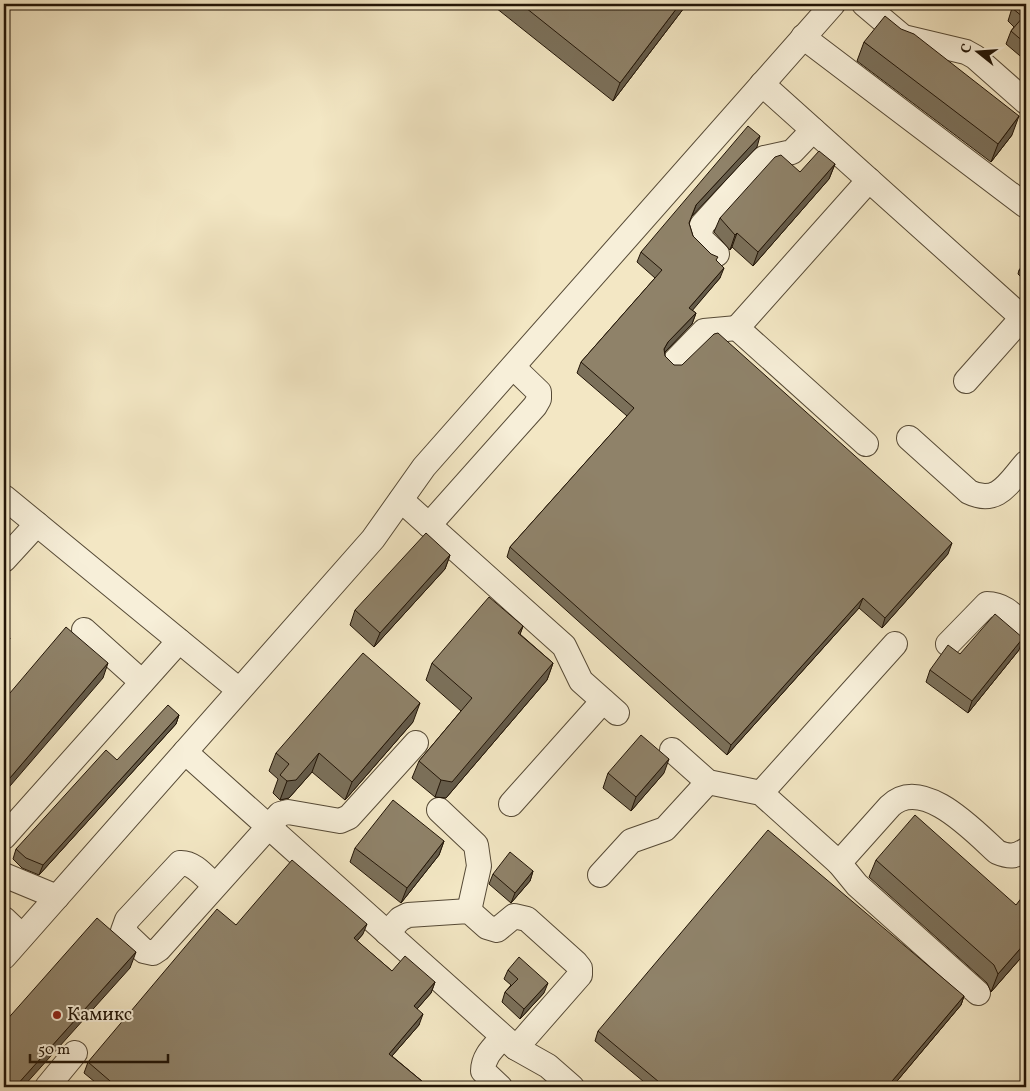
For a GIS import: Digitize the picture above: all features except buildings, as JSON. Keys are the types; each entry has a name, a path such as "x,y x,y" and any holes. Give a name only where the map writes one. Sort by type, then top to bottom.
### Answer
{"street":[{"path":"4,957 372,539 424,467 833,4"},
{"path":"864,4 903,36 966,52 975,57 1026,102"},
{"path":"803,38 1026,206"},
{"path":"762,84 1024,319 966,381"},
{"path":"716,254 699,237 702,225 759,162 764,158 792,152 813,130"},
{"path":"674,362 704,331 737,328 869,180"},
{"path":"737,328 866,444"},
{"path":"429,525 535,406 539,399 539,392 513,367"},
{"path":"909,438 969,492 981,498 991,498 1026,463"},
{"path":"401,500 564,646 581,681 610,707 512,804"},
{"path":"8,508 36,524 239,690"},
{"path":"4,560 36,524"},
{"path":"948,644 987,604 994,604 1005,608 1026,627"},
{"path":"84,630 142,682"},
{"path":"4,837 179,641"},
{"path":"761,793 895,644"},
{"path":"215,886 280,814 288,812 340,821 349,817 416,743"},
{"path":"672,750 708,782 761,793 839,863 857,885 978,993"},
{"path":"185,752 509,1043 548,1066 572,1087"},
{"path":"600,875 631,841 665,830 708,782"},
{"path":"839,863 890,806 896,800 904,798 943,806 997,852 1007,856 1018,856 1026,850"},
{"path":"439,810 469,836 477,850 478,866 469,911"},
{"path":"4,875 57,897"},
{"path":"387,933 400,918 408,915 469,911 492,930 497,930 514,916 527,919 580,968 576,981 509,1043 487,1055 483,1064 483,1071 500,1087"},
{"path":"4,919 22,936"},
{"path":"47,1087 75,1052"}],"place":[{"name":"Камикс","path":"57,1015"}]}
